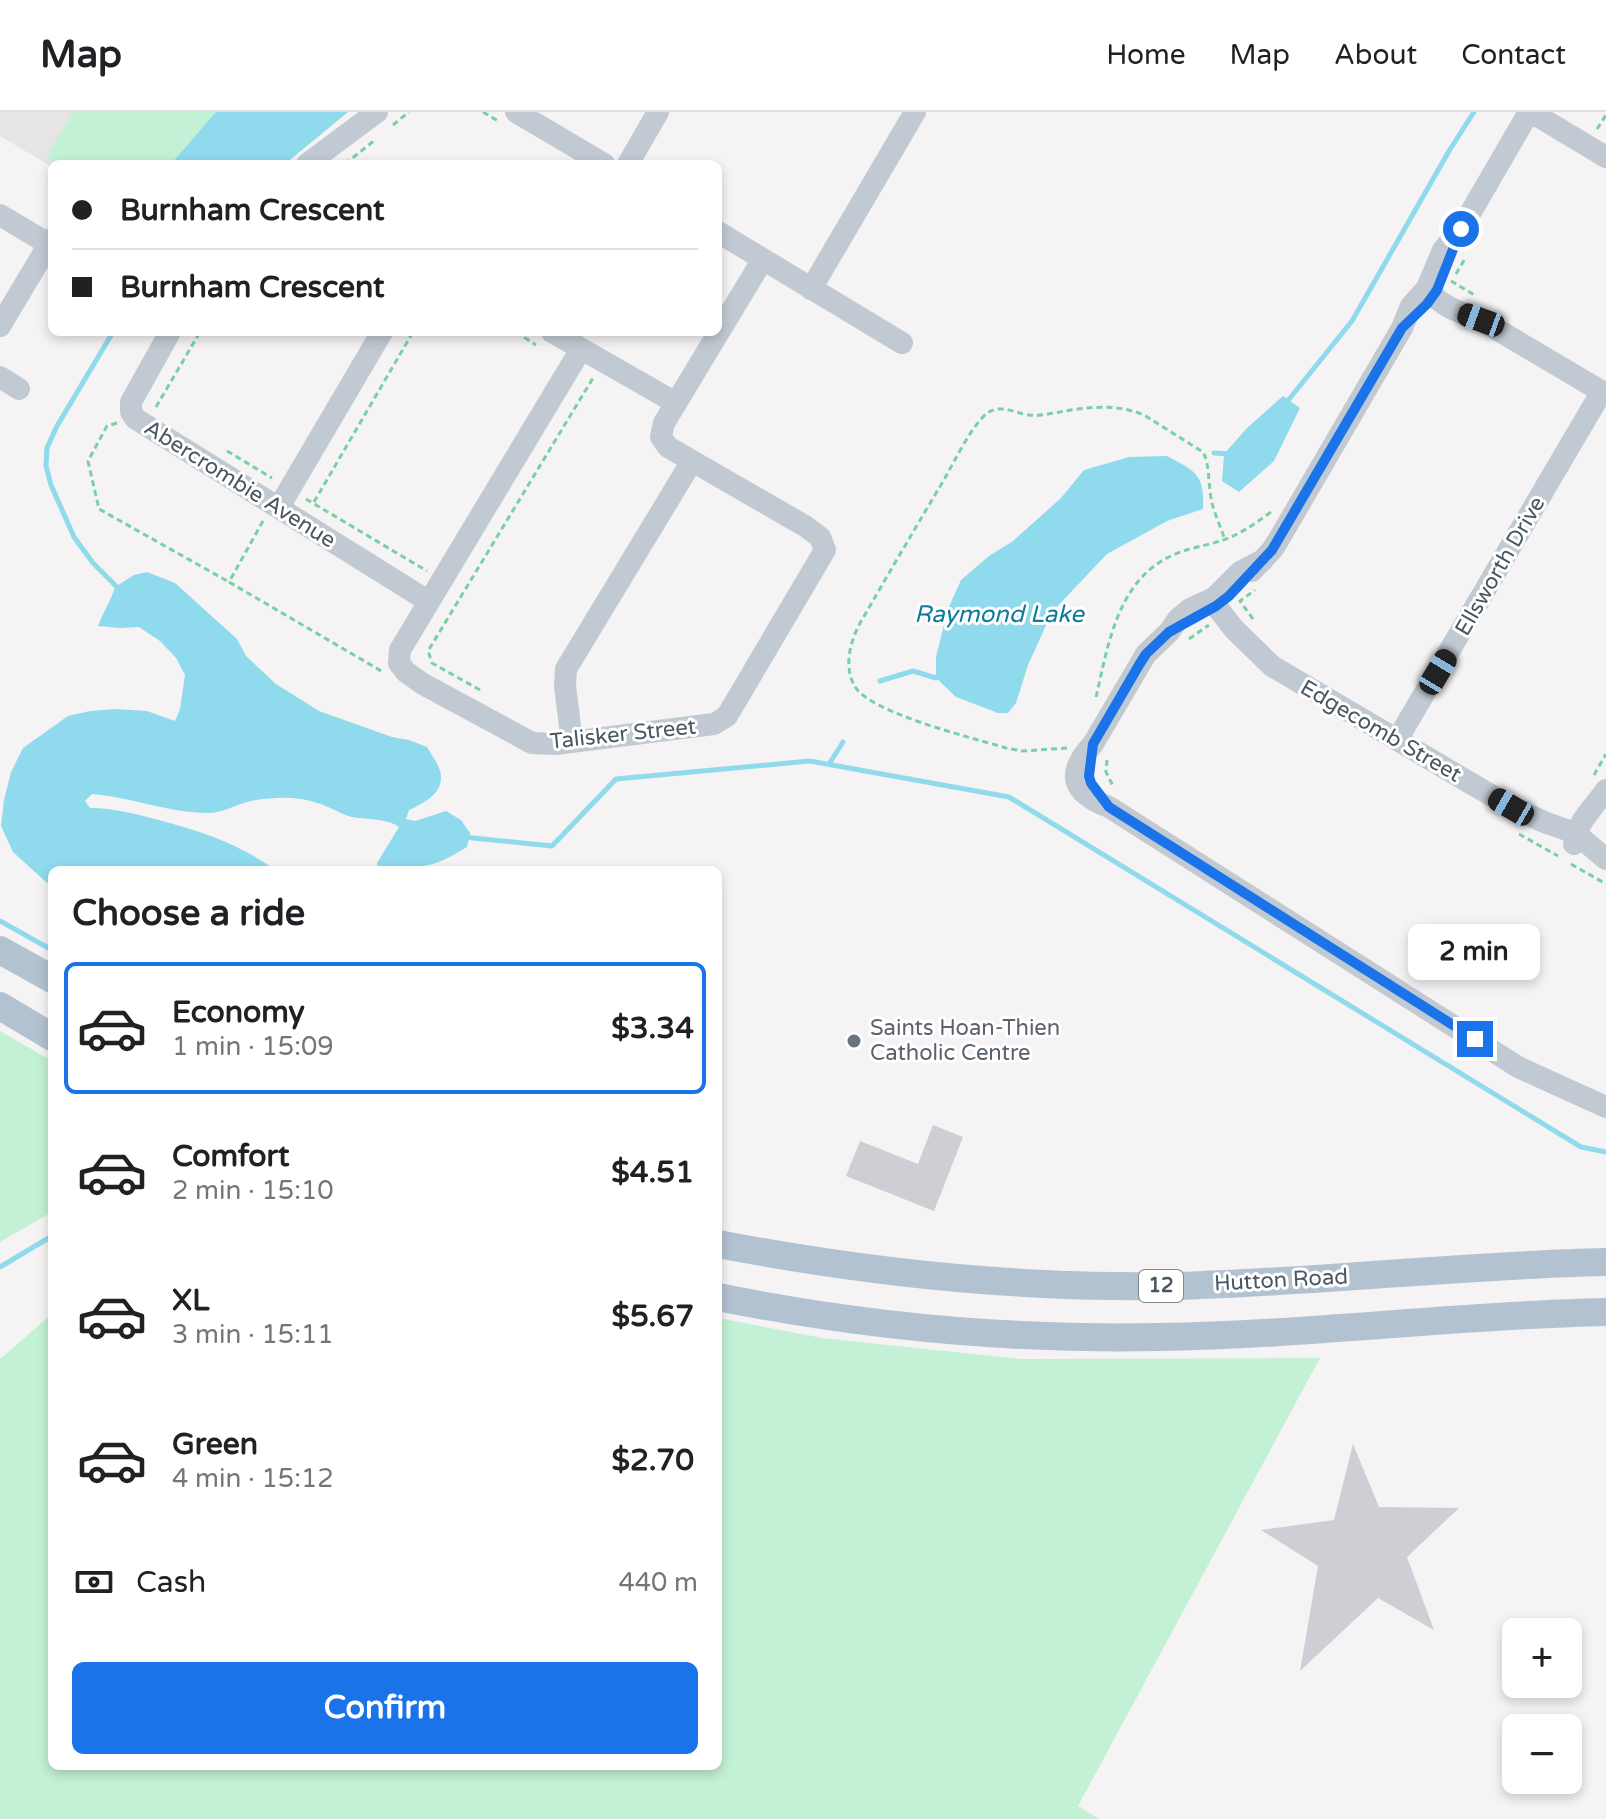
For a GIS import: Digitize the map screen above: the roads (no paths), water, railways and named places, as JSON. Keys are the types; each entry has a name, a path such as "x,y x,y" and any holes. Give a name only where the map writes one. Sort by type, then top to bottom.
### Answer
{"main road":[{"path":"0,950 48,977"},
{"path":"0,1006 48,1035"},
{"name":"Hutton Road","path":"722,1245 824,1263 954,1278 1111,1286 1244,1283 1606,1262"},
{"path":"722,1298 894,1324 1031,1335 1142,1337 1249,1334 1606,1312"}],"street":[{"path":"312,160 377,112"},
{"path":"516,112 597,160"},
{"path":"630,160 658,112"},
{"path":"811,289 915,112"},
{"path":"1600,1105 1518,1067 1113,798 1091,783 1089,776 1090,750 1146,654 1175,639 1178,619 1190,609 1216,607 1240,572 1263,560 1279,539 1402,328 1411,306 1432,291 1443,250 1461,229 1530,112 1606,157"},
{"path":"0,215 48,241"},
{"path":"722,234 902,343"},
{"path":"0,326 48,248"},
{"name":"Talisker Street","path":"722,327 763,259"},
{"path":"1432,291 1459,312 1481,320 1604,392"},
{"name":"Abercrombie Avenue","path":"168,336 131,402 131,412 136,419 281,500 428,601"},
{"path":"281,500 380,336"},
{"name":"Talisker Street","path":"581,349 400,650 402,669 423,684 532,743 555,744 714,724 727,716 825,550 820,537 805,526 668,447 661,437 664,423 716,336"},
{"path":"545,339 581,349 676,403"},
{"name":"Ellsworth Drive","path":"1397,740 1604,392"},
{"path":"572,742 566,669 692,461"},
{"name":"Edgecomb Street","path":"1216,607 1272,666 1511,807 1535,827 1578,839 1606,859"},
{"path":"1578,839 1605,792"},
{"name":"Edgecomb Street","path":"1578,839 1606,868"}],"water":[{"path":"216,112 348,112 290,160 174,160"},
{"path":"1283,396 1300,408 1274,461 1239,492 1222,481 1224,454 1247,428"},
{"name":"Raymond Lake","path":"1167,456 1196,475 1202,488 1203,509 1167,521 1107,554 1052,612 1028,665 1016,703 1008,713 998,713 956,697 936,678 936,657 948,609 961,580 989,556 1013,541 1061,498 1084,470 1129,457"},
{"path":"147,572 175,583 237,639 246,656 276,684 319,711 427,747 439,768 440,785 432,796 409,810 406,819 415,821 446,811 461,820 470,833 467,847 428,865 377,866 399,827 383,821 352,817 310,801 264,799 208,813 92,794 85,801 90,808 174,824 234,846 269,866 48,866 46,882 13,852 1,826 11,772 23,748 68,716 115,709 147,711 175,721 180,709 185,675 176,658 160,641 139,627 98,626 115,587 134,575"}],"waterway":[{"path":"1286,403 1352,321 1474,112"},
{"path":"111,336 57,426 47,448 46,466 74,537 93,563 120,590"},
{"path":"1214,453 1231,454"},
{"path":"880,681 913,671 936,678 939,674"},
{"path":"829,764 843,742"},
{"path":"463,837 552,846 616,779 810,761 1009,797 1581,1147 1606,1152"},
{"path":"0,921 48,948"},
{"path":"0,1267 48,1238"}],"place":[{"name":"Saints Hoan-Thien Catholic Centre","path":"854,1041"}]}
